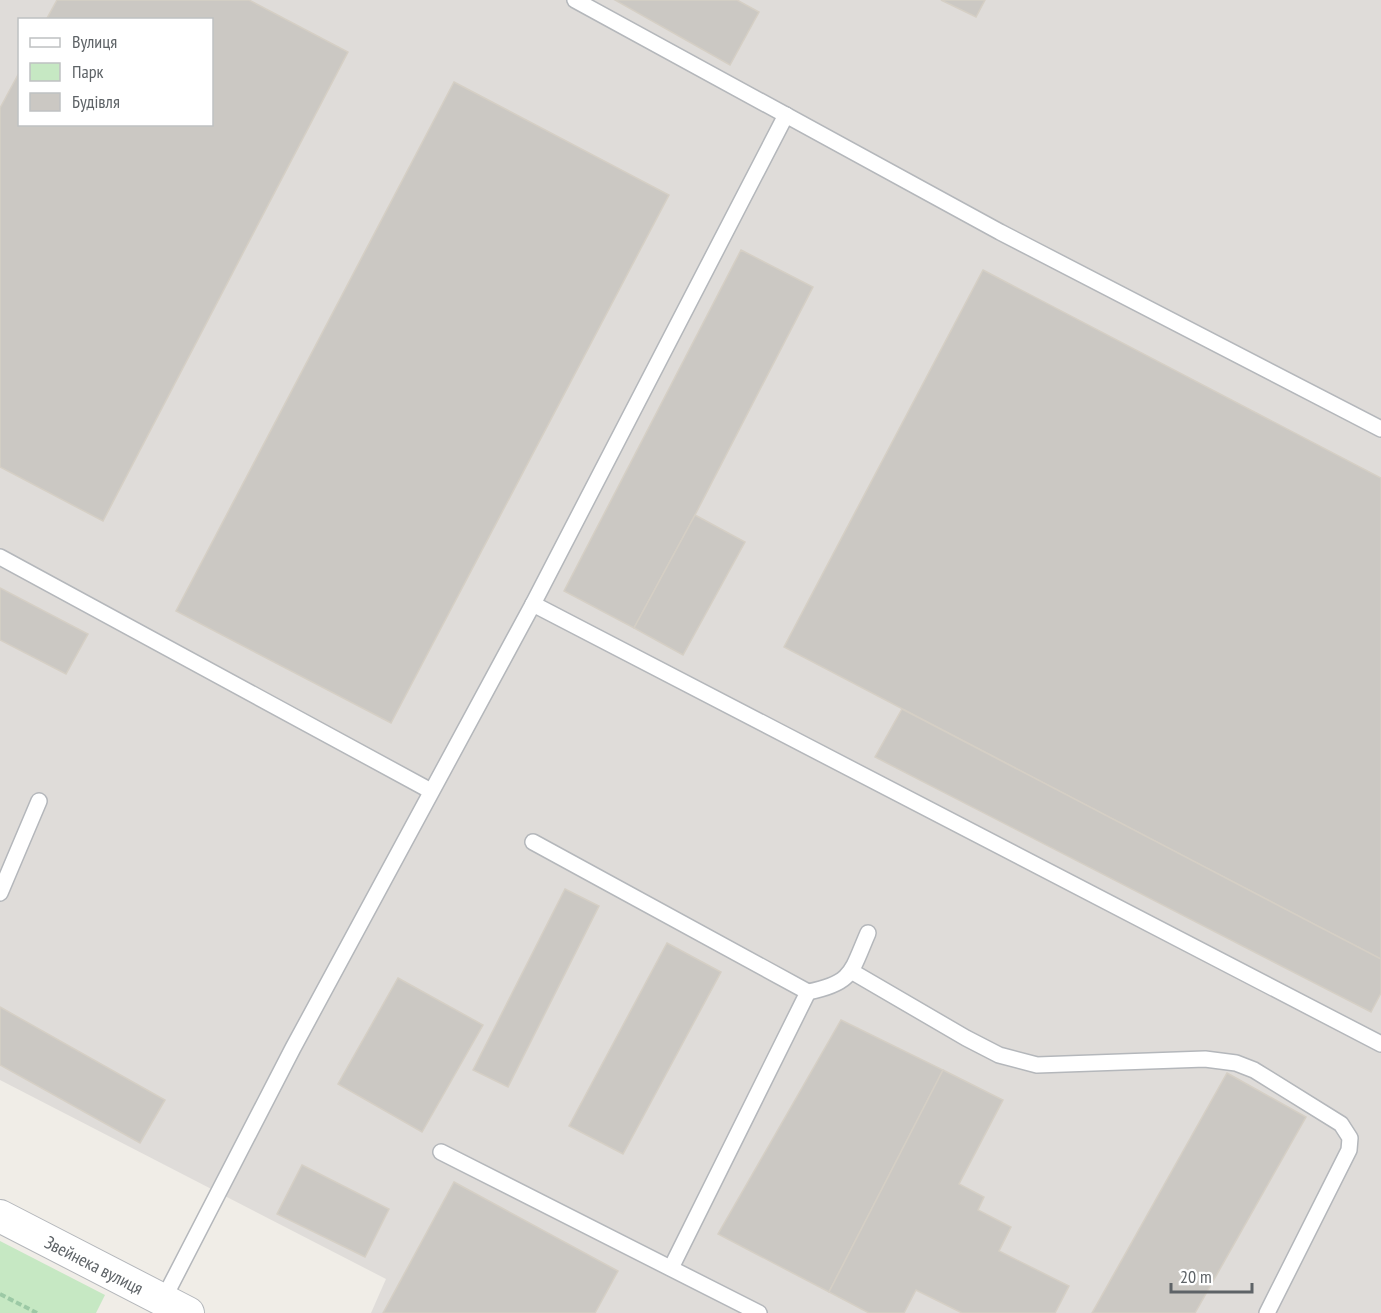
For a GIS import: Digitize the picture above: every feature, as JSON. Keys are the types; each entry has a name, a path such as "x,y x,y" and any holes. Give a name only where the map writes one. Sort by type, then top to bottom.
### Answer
{"street":[{"name":"Звейнека вулиця","path":"0,1216 169,1309"}],"lane":[{"path":"575,0 1000,232 1381,429"},
{"path":"169,1309 293,1048 533,604 786,115"},
{"path":"0,557 431,792"},
{"path":"533,604 1381,1044"},
{"path":"0,893 39,801"},
{"path":"533,842 808,992 841,982 851,971 868,933"},
{"path":"851,971 999,1055 1037,1065 1205,1059 1236,1063 1254,1070 1341,1124 1350,1138 1349,1150 1267,1313"},
{"path":"671,1268 808,992"},
{"path":"441,1152 759,1313"}],"path":[{"path":"0,1294 36,1313"}],"shaded area":[{"path":"0,0 1381,0 1381,1313 371,1313 386,1279 0,1080"}],"green space":[{"path":"0,1241 105,1295 96,1313 0,1313"}],"building":[{"path":"57,0 249,0 348,52 103,521 0,467 0,108 18,75 18,126 213,126 213,18 47,18"},
{"path":"615,0 737,0 759,12 730,65"},
{"path":"941,0 985,0 976,17"},
{"path":"454,82 669,195 391,723 176,611"},
{"path":"741,250 813,287 634,628 564,591"},
{"path":"983,270 1381,478 1381,959 784,647"},
{"path":"695,515 745,542 683,655 634,628"},
{"path":"0,588 88,634 66,674 0,640"},
{"path":"902,709 1381,959 1381,993 1371,1012 875,757"},
{"path":"565,889 599,906 508,1087 473,1070"},
{"path":"667,943 721,972 623,1154 569,1126"},
{"path":"398,978 483,1025 422,1132 338,1084"},
{"path":"0,1007 165,1100 140,1143 0,1065"},
{"path":"841,1020 943,1070 829,1292 718,1234"},
{"path":"943,1070 1003,1100 959,1184 984,1197 978,1210 1011,1227 999,1251 1069,1286 1055,1313 962,1313 916,1290 904,1313 869,1313 829,1292"},
{"path":"1227,1073 1306,1117 1195,1313 1092,1313"},
{"path":"302,1165 389,1209 365,1257 277,1214"},
{"path":"454,1182 618,1271 595,1313 383,1313"}]}
